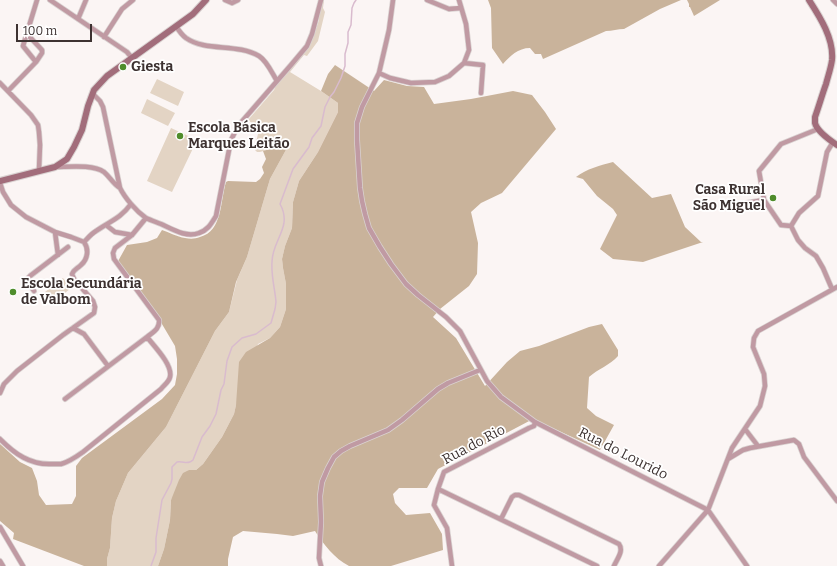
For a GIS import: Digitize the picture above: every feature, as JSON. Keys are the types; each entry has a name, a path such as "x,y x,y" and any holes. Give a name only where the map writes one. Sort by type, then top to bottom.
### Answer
{"street":[{"path":"36,62 23,46 37,0"},
{"path":"50,0 127,52 132,58"},
{"path":"78,19 86,0"},
{"path":"104,37 122,9 133,0"},
{"path":"55,167 67,159 74,147 82,130 94,90 107,76 193,14 206,0"},
{"path":"225,0 232,3 238,0"},
{"path":"93,94 100,101 103,107 120,188 124,197 146,218 188,235 198,234 211,224 216,216 231,140 238,126 307,46 312,34 321,0"},
{"name":"Rua do Lourido","path":"393,0 389,30 379,73 362,107 358,123 357,140 360,188 365,214 369,228 380,247 406,284 418,296 446,317 460,332 480,370 487,381 501,397 535,422 708,510 747,566"},
{"path":"427,0 449,9 461,8"},
{"path":"379,73 390,78 411,83 435,82 449,76 464,63 469,50 466,24 459,0"},
{"path":"791,226 799,213 818,196 827,152 835,144 818,129 815,124 815,117 830,70 832,51 824,23 809,0"},
{"path":"832,0 837,4"},
{"path":"176,26 185,38 191,41 237,49 258,56 264,61 277,81"},
{"path":"8,91 36,62 42,53 42,50 27,34"},
{"path":"464,63 483,64 481,93"},
{"path":"0,83 31,115 38,125 40,170"},
{"path":"791,226 781,225 764,200 758,171 781,144 818,129"},
{"path":"0,392 2,385 94,313 96,307 72,274 74,270 82,265 86,259 88,252 84,242 55,232 26,217 11,205 3,192 0,182 55,167 80,167 99,169 112,179 116,186 120,188"},
{"path":"735,205 764,200"},
{"path":"84,242 96,230 120,217 131,204"},
{"path":"65,400 147,337 160,325 159,320 114,259 113,253 115,248 132,235 146,218"},
{"path":"106,225 115,232 132,235"},
{"path":"659,566 708,510 732,448 760,406 765,386 764,374 753,347 754,338 758,331 835,288 816,256 805,248 798,240 791,226"},
{"path":"55,232 58,255"},
{"path":"34,291 27,279 68,247"},
{"path":"73,328 84,334 108,366"},
{"path":"0,434 1,440 12,450 22,458 34,463 47,465 60,464 72,460 161,389 168,381 170,375 169,367 147,337"},
{"path":"321,566 319,558 321,522 320,496 322,482 334,457 350,446 388,430 438,389 448,383 480,370"},
{"name":"Rua do Rio","path":"452,566 447,528 434,505 444,472 534,426 535,422"},
{"path":"745,429 758,446"},
{"path":"728,458 743,450 794,440 799,444 804,457 837,501"},
{"path":"438,489 597,566"},
{"path":"501,519 512,497 519,494 619,544 621,546 621,550 614,566"},
{"path":"0,527 23,566"},
{"path":"0,561 3,566"}],"shaded area":[{"path":"320,0 324,0 323,8 325,12 318,41 307,56 304,55 290,72 338,103 338,112 318,152 299,181 293,202 292,228 282,259 286,284 286,309 280,327 270,338 258,344 234,414 222,437 203,464 196,470 189,470 171,500 170,520 164,549 158,566 107,566 112,518 116,501 128,473 166,427 215,331 229,312 237,280 247,257 270,179 287,148 277,147 257,152 255,147 259,129 248,120 274,90 274,85 308,47 319,20 317,13"},
{"path":"488,0 681,0 660,9 624,29 606,31 543,59 541,54 535,54 530,48 526,48 515,53 503,64 492,48 491,8"},
{"path":"687,0 720,0 694,16"},
{"path":"335,65 374,91 384,80 407,86 424,87 434,104 513,91 532,95 556,129 502,193 481,203 471,212 478,243 477,274 469,286 440,309 433,317 456,338 485,386 507,362 520,351 539,346 589,327 602,324 618,350 618,356 589,377 587,408 596,416 614,425 600,450 533,419 438,469 427,488 399,488 393,494 395,503 406,515 430,513 442,534 443,550 391,566 349,566 330,551 315,531 293,536 243,531 233,537 228,566 158,566 164,549 170,520 171,500 179,480 183,473 189,470 196,470 203,464 222,437 234,414 239,362 246,352 270,338 280,327 286,309 286,284 282,259 292,228 293,202 299,181 318,152 338,112 338,103 321,91 328,74"},
{"path":"157,79 184,92 178,106 150,93"},
{"path":"147,99 175,113 168,126 141,113"},
{"path":"171,128 197,140 172,192 147,181"},
{"path":"283,142 287,145 287,148 270,179 247,257 236,282 229,312 215,331 166,427 128,473 116,501 112,518 107,566 84,566 13,539 14,533 0,521 0,444 20,462 32,468 37,481 39,495 46,505 72,504 76,496 76,466 82,458 162,399 175,385 177,359 175,346 156,314 117,263 127,245 147,242 157,238 162,230 179,237 189,239 198,238 207,234 217,222 226,182 256,182 264,173 262,167 266,159 263,151 277,147"},
{"path":"613,162 652,198 671,194 685,227 701,242 703,242 643,262 613,259 600,249 617,215 613,209 597,196 583,179 576,177 589,170"},
{"path":"63,278 71,288 53,303 45,292"}],"waterway":[{"path":"151,566 156,552 156,538 162,500 171,483 172,467 177,462 188,463 193,460 202,437 216,414 221,390 224,384 227,361 232,347 242,338 256,334 271,323 276,302 272,272 273,254 283,227 284,220 280,204 293,169 309,147 312,138 321,126 325,107 341,78 345,66 345,54 348,43 348,32 351,25 352,8 356,0"}],"place":[{"name":"Giesta","path":"123,67"},
{"name":"Escola Básica Marques Leitão","path":"180,136"},
{"name":"Casa Rural São Miguel","path":"773,198"},
{"name":"Escola Secundária de Valbom","path":"13,292"}]}
